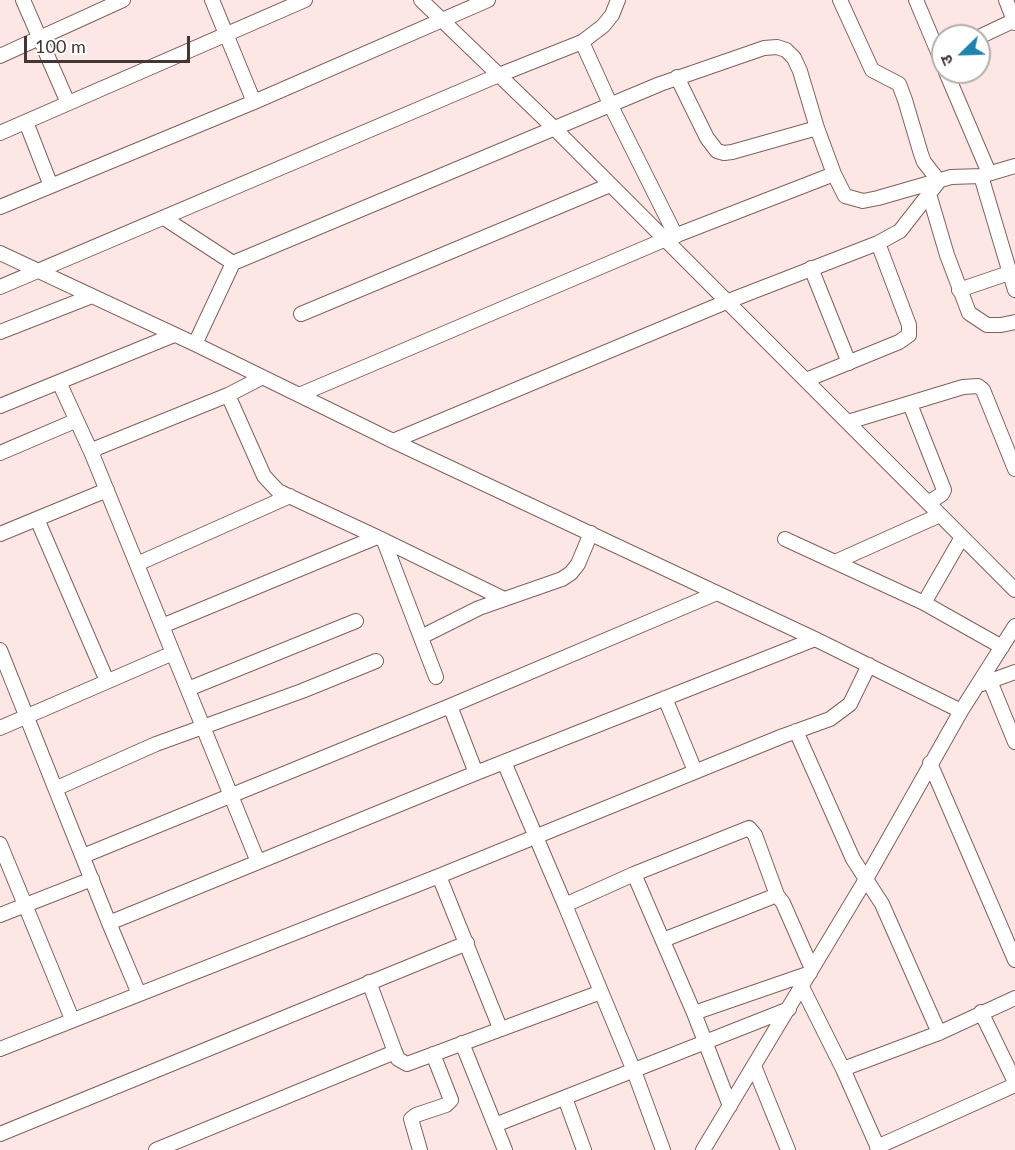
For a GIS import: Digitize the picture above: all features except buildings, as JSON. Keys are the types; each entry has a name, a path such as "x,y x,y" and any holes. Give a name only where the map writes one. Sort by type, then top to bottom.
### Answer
{"street":[{"path":"23,0 68,103"},
{"path":"0,56 123,0"},
{"path":"212,0 254,102"},
{"path":"0,133 305,0"},
{"path":"421,0 443,19 610,185 670,238 726,302 1015,590"},
{"path":"0,207 254,102 488,0"},
{"path":"0,287 582,42 603,26 612,15 618,0"},
{"path":"840,0 872,70 899,84 924,162 939,181"},
{"path":"916,0 931,33"},
{"path":"991,33 1015,22 1006,0"},
{"path":"582,42 670,238"},
{"path":"195,344 232,263 677,77 764,48 777,47 786,50 794,58 834,174 845,196 863,201 939,181 963,176 985,175 1015,166"},
{"path":"677,77 707,138 717,151 732,152 817,128"},
{"path":"951,84 985,175 1015,290"},
{"path":"26,122 51,186"},
{"path":"299,395 670,238 834,174"},
{"path":"393,441 726,302 878,243 900,231 939,181"},
{"path":"301,314 610,185"},
{"path":"929,194 959,290 969,313 981,322 1001,326 1015,322"},
{"path":"164,218 232,263"},
{"path":"806,380 905,339 910,331 878,243"},
{"path":"0,254 195,344 261,378 815,639 961,711"},
{"path":"811,268 849,363"},
{"path":"959,290 1011,270"},
{"path":"0,332 92,296"},
{"path":"0,406 174,335"},
{"path":"92,454 97,448 228,395 261,378"},
{"path":"59,382 107,490 258,862"},
{"path":"848,422 963,387 978,386 983,390 1015,469"},
{"path":"228,395 264,476 278,491 504,599"},
{"path":"910,404 944,490 942,494 928,502"},
{"path":"0,453 75,421"},
{"path":"0,534 107,490"},
{"path":"137,564 290,496"},
{"path":"835,562 940,515"},
{"path":"37,519 107,681"},
{"path":"421,637 479,608 562,579 578,564 591,533"},
{"path":"924,603 962,537"},
{"path":"162,626 381,539"},
{"path":"381,539 436,677"},
{"path":"785,539 924,603 1002,647"},
{"path":"83,856 450,706 717,593"},
{"path":"188,689 357,621"},
{"path":"703,1150 866,879 961,711 984,683 1015,626"},
{"path":"109,923 476,773 815,639"},
{"path":"0,650 109,923 140,994"},
{"path":"0,728 173,652"},
{"path":"57,788 156,744 204,728 376,661"},
{"path":"0,1049 439,876 694,771 830,719 850,704 869,665"},
{"path":"984,683 1015,672"},
{"path":"984,683 1015,742"},
{"path":"665,698 694,771"},
{"path":"450,706 476,773"},
{"path":"796,731 853,859 882,904 939,1033"},
{"path":"504,762 634,1071 663,1150"},
{"path":"930,764 1015,960"},
{"path":"565,905 634,874 749,828 755,835 777,895 783,903 811,971"},
{"path":"1,847 72,1019"},
{"path":"634,874 694,1013 730,1106"},
{"path":"439,876 500,1028"},
{"path":"0,915 92,879"},
{"path":"663,940 777,895"},
{"path":"0,1134 467,943"},
{"path":"694,1013 811,971"},
{"path":"369,982 398,1059 407,1064 601,992"},
{"path":"802,987 843,1069 878,1149 1015,1083 981,1012"},
{"path":"843,1069 939,1033 1015,998"},
{"path":"495,1125 789,1009"},
{"path":"462,1042 505,1150"},
{"path":"156,1150 395,1052"},
{"path":"404,1150 419,1147 411,1124 413,1118 446,1105 451,1100 433,1054"},
{"path":"754,1066 788,1150"},
{"path":"565,1098 584,1150"}]}
